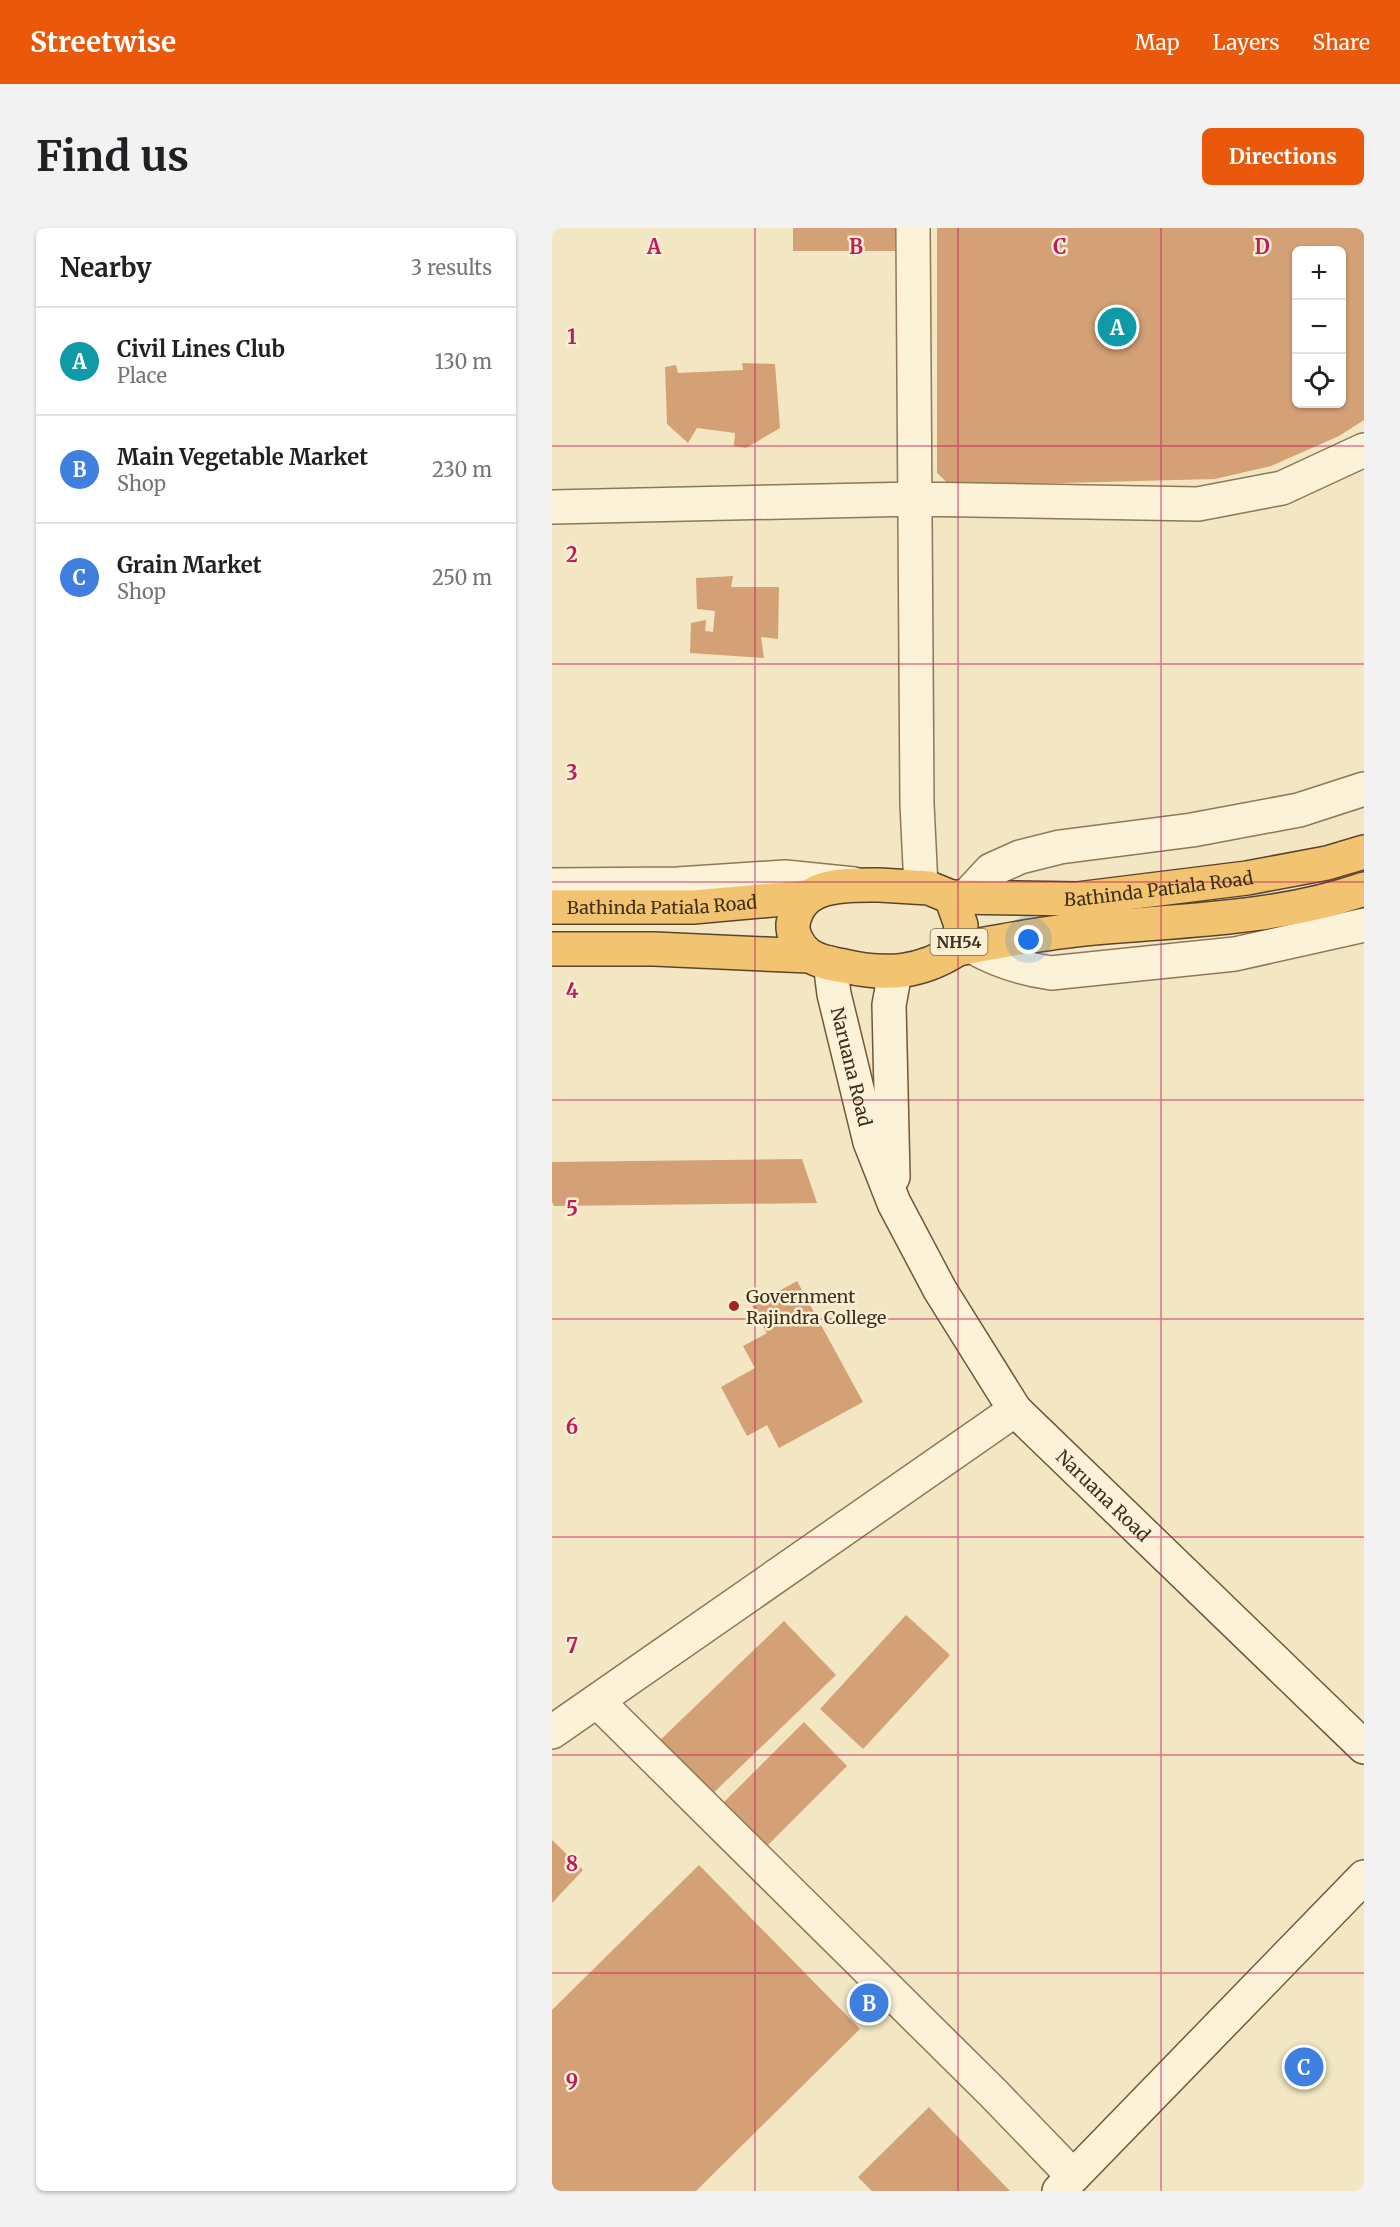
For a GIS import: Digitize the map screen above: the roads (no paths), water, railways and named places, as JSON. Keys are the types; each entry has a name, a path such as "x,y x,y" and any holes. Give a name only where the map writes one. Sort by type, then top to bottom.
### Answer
{"highway":[{"name":"Bathinda Patiala Road","path":"552,907 693,908 807,897 814,892 861,885 946,894 1077,898 1247,878 1327,863 1364,852"},
{"name":"NH54","path":"552,949 654,949 820,959 864,971 895,972 920,969 966,948 1073,930 1221,918 1331,901 1364,889"},
{"name":"NH54","path":"946,894 961,925 966,948"},
{"path":"807,897 795,911 793,929 798,944 820,959"}],"street":[{"path":"913,228 917,804 946,894 1020,856 1060,847 1192,830 1288,813 1364,789"},
{"path":"552,507 915,499 1198,504 1282,488 1364,450"},
{"path":"552,885 678,884 785,877 861,885"},
{"path":"966,948 1026,969 1051,973 1235,954 1364,925"},
{"name":"Naruana Road","path":"820,959 834,994 870,1142 894,1203 940,1290 1015,1410 1364,1747"},
{"name":"Naruana Road","path":"894,1203 889,1005 895,972"},
{"path":"552,1732 1015,1410"},
{"path":"597,1701 994,2094 1066,2183 1364,1877"}],"place":[{"name":"Civil Lines Club","path":"1117,327"},
{"name":"Government Rajindra College","path":"734,1306"},
{"name":"Main Vegetable Market","path":"869,2003"},
{"name":"Grain Market","path":"1304,2067"}]}
